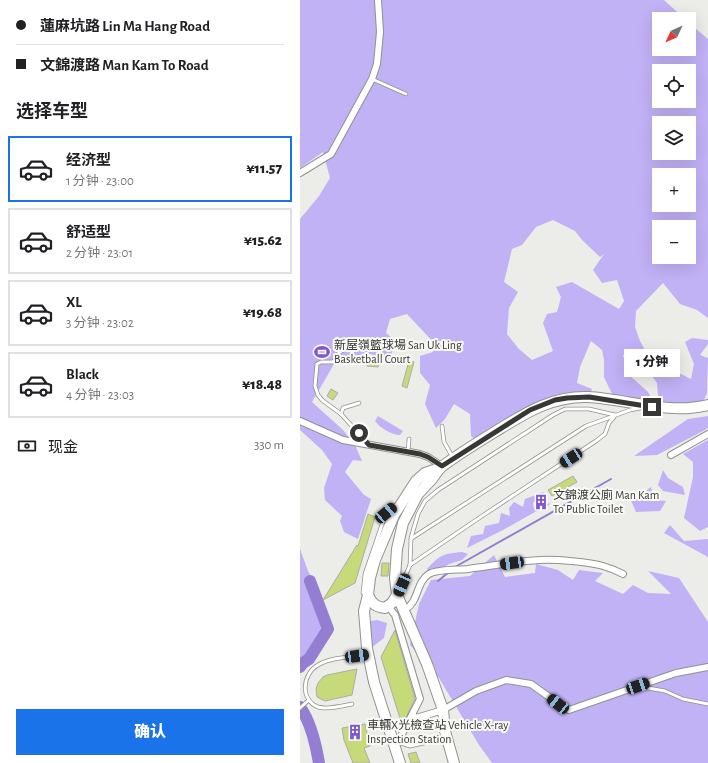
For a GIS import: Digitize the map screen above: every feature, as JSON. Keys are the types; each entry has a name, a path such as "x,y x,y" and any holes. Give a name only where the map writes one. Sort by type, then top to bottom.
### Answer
{"main road":[{"path":"400,763 395,740 374,682 368,655 364,611 375,560 394,515 416,480 425,473 441,467 530,410 555,400 589,397 652,407 687,407 708,405"},
{"path":"441,467 418,494 403,523 398,549 396,578 397,595 427,664 443,710 445,731 454,763"},
{"path":"368,595 372,604 378,608 385,608 392,603 397,595"}],"street":[{"path":"300,173 331,154 372,79 377,64 380,32 378,0"},
{"path":"300,421 343,440 428,457 441,467"},
{"path":"671,455 708,434"},
{"path":"403,607 406,609 412,605 420,586 426,576 430,573 541,559 578,562 602,566 623,574"},
{"path":"388,606 395,615 420,699 412,716 395,740"},
{"path":"412,716 416,718 443,710 476,691 506,680 531,684 558,704 569,710 676,673 708,667"}],"lane":[{"path":"372,79 406,94"},
{"path":"369,445 341,414 322,400 318,395 315,386 318,364 321,362 333,362 337,354 348,349 356,347 380,346 383,340"},
{"path":"341,414 343,408 359,403"},
{"path":"411,538 586,426 630,410 652,407"},
{"path":"397,595 410,565 411,538 418,514 425,501 438,490 553,415 565,409 589,409 615,415"},
{"path":"410,565 596,441 605,434 609,423 615,415"},
{"path":"442,426 444,442 454,458"},
{"path":"408,452 409,439"},
{"path":"364,611 363,594 365,574 386,513 404,498"},
{"path":"352,704 327,708 318,707 307,699 304,688 305,681 318,664 335,659 368,655"},
{"path":"638,686 665,691 683,699 708,704"},
{"path":"301,707 309,700"},
{"path":"395,740 410,746 424,743"}],"shaded area":[{"path":"300,0 664,0 677,12 652,12 652,56 696,56 696,29 708,39 708,318 697,310 680,304 663,283 636,311 635,327 640,341 650,359 661,358 679,373 691,379 694,364 685,342 692,338 708,340 708,344 700,355 708,358 707,393 701,407 659,409 657,383 634,350 623,355 628,374 648,392 656,405 614,398 604,377 604,360 602,350 591,341 580,367 577,383 592,389 590,395 555,397 477,441 471,436 470,414 454,404 445,419 436,428 425,404 430,385 420,373 420,356 433,352 436,345 407,314 390,319 386,333 397,342 389,359 370,354 337,359 312,402 343,430 355,445 362,461 353,460 345,472 364,495 371,499 358,539 344,532 340,521 342,516 325,500 324,488 332,464 322,450 300,430 300,219 319,196 330,178 323,152 300,168","holes":["553,220 575,231 600,257 604,254 593,270 602,283 617,280 624,301 619,309 572,282 556,287 561,297 557,312 547,314 543,323 553,351 532,360 519,349 507,334 509,308 518,292 504,282 512,249 522,245 536,227"]},
{"path":"378,416 403,431 400,435 386,431 375,421"},
{"path":"708,416 708,428 705,430 657,455 634,456 688,419"},
{"path":"708,440 708,527 700,531 684,518 693,477 693,462 683,454"},
{"path":"663,470 668,478 683,487 685,495 663,491 658,485"},
{"path":"651,487 654,500 666,501 660,511 636,512 630,498 638,497"},
{"path":"544,492 542,496 533,503 534,509 550,503 549,505 467,548 471,536 483,534 485,526 499,523 501,513 510,516 509,508 514,502 523,507 525,499"},
{"path":"670,525 684,541 708,539 708,557 664,533"},
{"path":"300,549 308,571 322,598 323,612 330,619 332,627 312,657 300,666"},
{"path":"462,552 468,554 462,560 449,564 430,577 427,569 436,560 446,554"},
{"path":"494,555 505,577 535,573 536,564 558,570 573,580 579,570 603,573 595,581 623,594 633,585 648,593 671,594 648,571 679,578 708,622 708,763 492,763 479,745 439,678 410,645 419,604 431,580 470,576"},
{"path":"377,620 387,623 384,638 371,648 369,626 371,621"}],"building":[{"path":"369,359 379,361 378,367 367,366"},
{"path":"409,361 414,362 407,388 402,386"},
{"path":"331,389 338,393 333,400 327,396"},
{"path":"573,476 577,482 552,496 548,490"},
{"path":"368,514 375,517 355,583 323,600 357,545 358,546"},
{"path":"382,563 389,563 388,576 381,576"},
{"path":"395,630 415,699 402,725 381,657"},
{"path":"357,669 352,695 325,701 317,697 316,689 318,683 323,677"},
{"path":"365,724 370,746 364,748 370,763 353,763 344,740 342,728"},
{"path":"416,752 420,763 411,763 408,754"}],"waterway":[{"path":"455,567 611,479"},
{"path":"438,581 449,572"},
{"path":"300,667 309,659 328,629 310,581"},
{"path":"300,707 304,713 315,741 319,763"}],"place":[{"name":"新屋嶺籃球場 San Uk Ling Basketball Court","path":"322,352"},
{"name":"文錦渡公廁 Man Kam To Public Toilet","path":"541,502"},
{"name":"車輛X光檢查站 Vehicle X-ray Inspection Station","path":"355,732"}],"route":[{"path":"359,433 369,445 420,454 442,466 530,410 555,400 589,397 652,407"}]}
